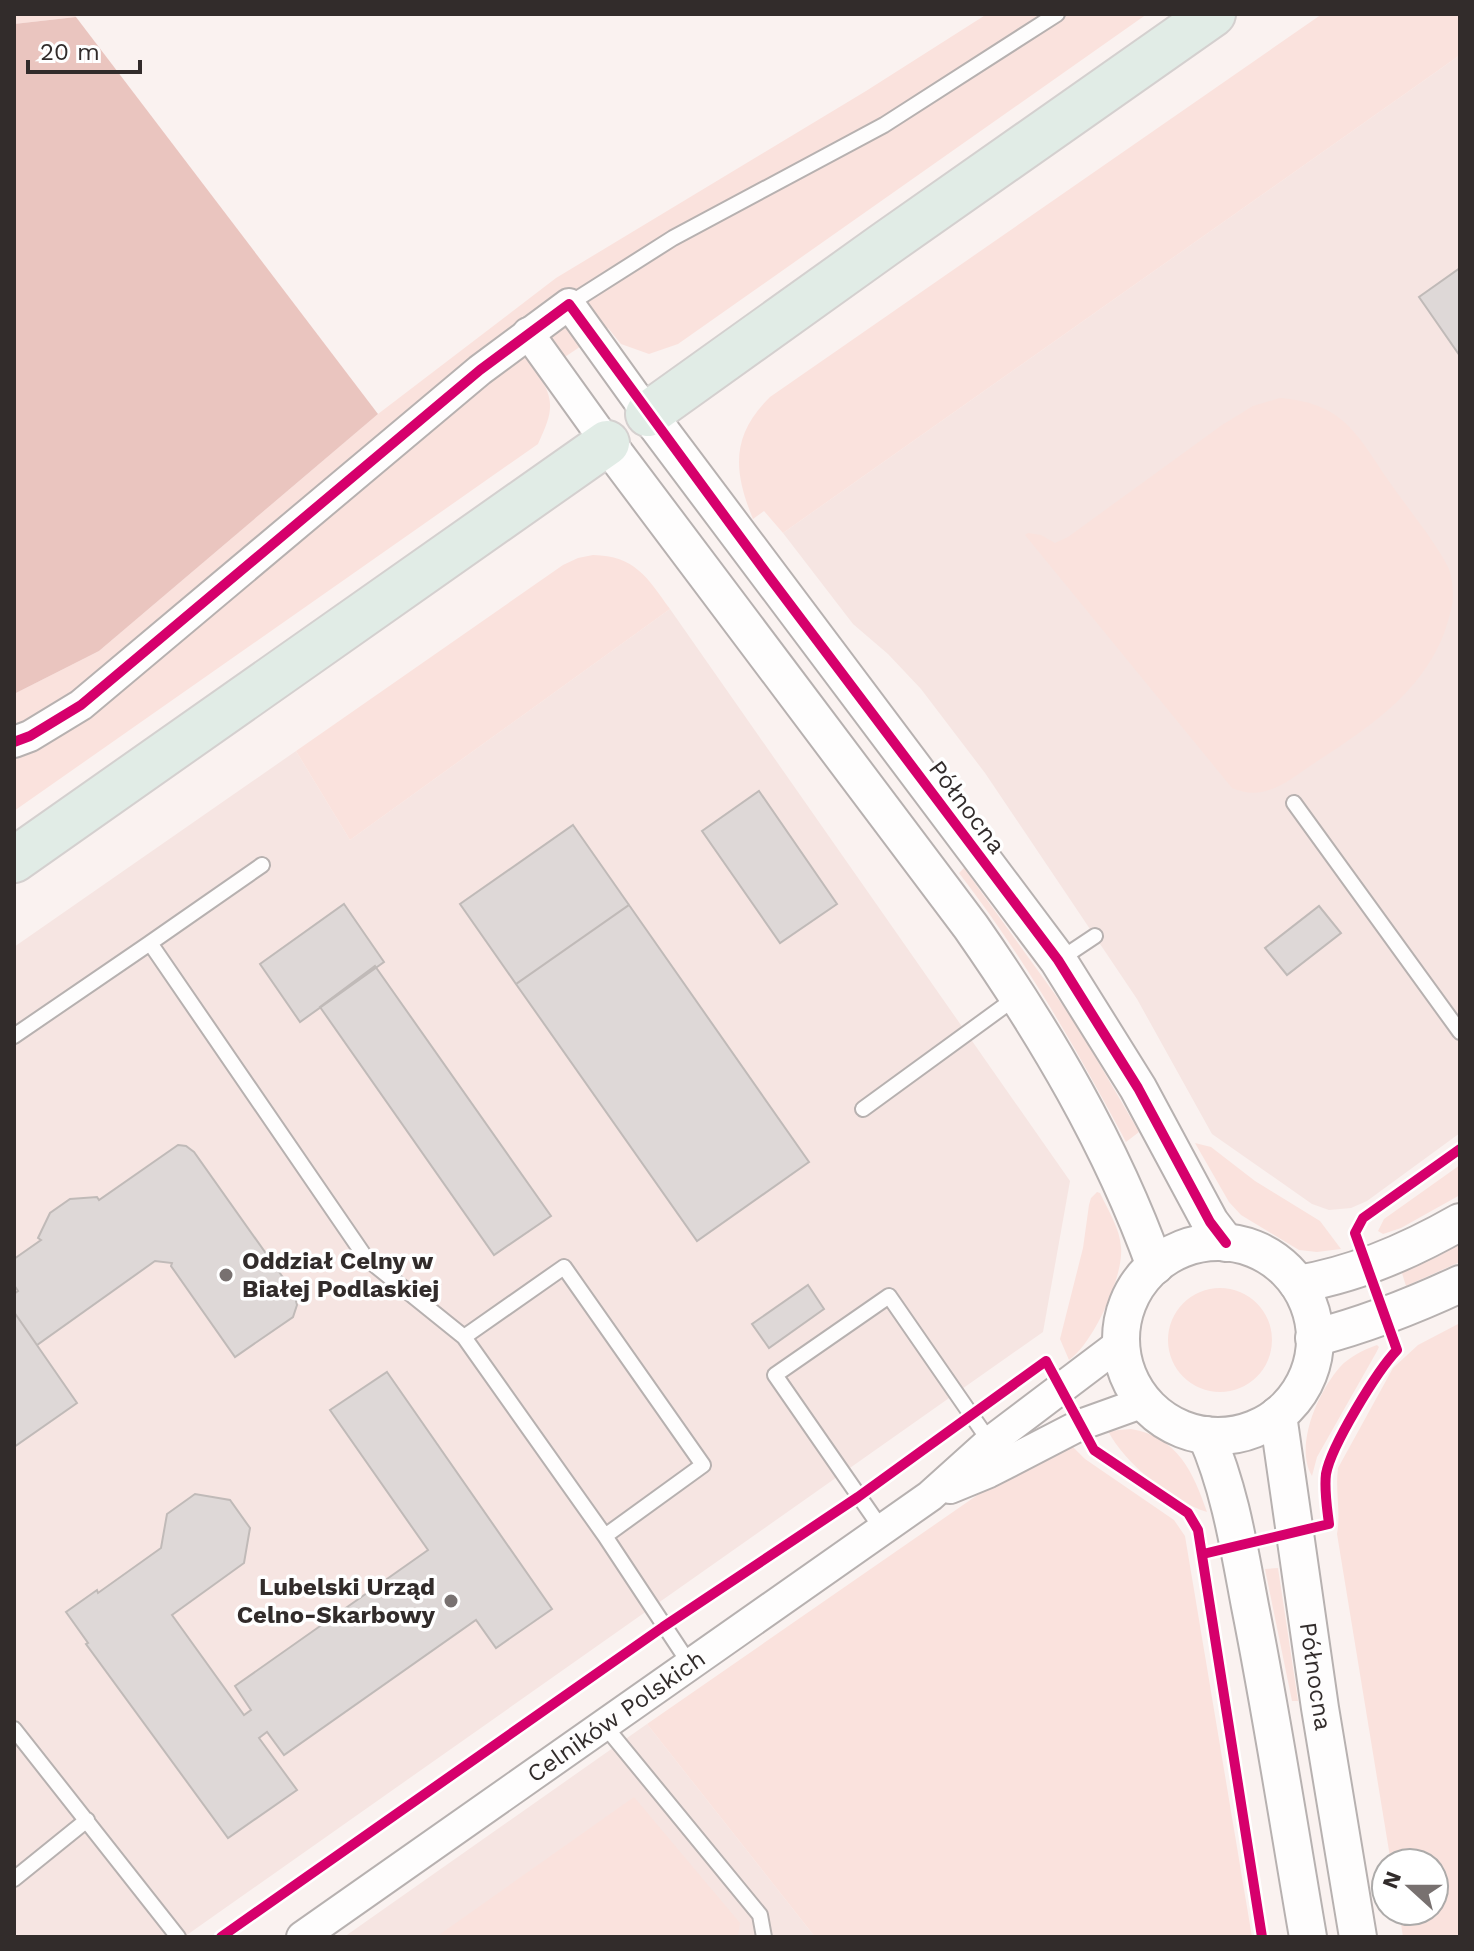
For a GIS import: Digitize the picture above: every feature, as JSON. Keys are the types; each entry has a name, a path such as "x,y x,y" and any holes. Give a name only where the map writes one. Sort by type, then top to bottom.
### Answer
{"highway":[{"path":"648,414 1213,14"},
{"path":"14,860 607,443"}],"street":[{"path":"14,742 81,705 480,370 569,304 648,414"},
{"path":"528,333 1019,995 1088,1115 1143,1231 1155,1266"},
{"name":"Północna","path":"648,414 1058,960 1138,1088 1210,1222 1226,1243"},
{"path":"1298,1284 1322,1280 1366,1265 1460,1222"},
{"path":"1226,1243 1250,1248 1272,1258 1298,1284 1308,1304 1314,1338 1311,1363 1302,1386 1278,1415 1244,1432 1206,1435 1172,1424 1144,1402 1126,1368 1121,1343 1127,1306 1139,1284 1155,1266 1188,1247 1226,1243"},
{"path":"1314,1338 1371,1321 1460,1284"},
{"name":"Celników Polskich","path":"302,1937 930,1496 990,1442 1121,1343"},
{"name":"Celników Polskich","path":"930,1496 989,1472 1080,1425 1144,1402"},
{"name":"Północna","path":"1278,1415 1320,1708 1358,1937"},
{"name":"Północna","path":"1206,1435 1221,1472 1238,1544 1308,1937"}],"lane":[{"path":"569,304 673,238 884,125 1057,14"},
{"path":"1294,803 1460,1032"},
{"path":"14,1036 262,865"},
{"path":"1058,960 1095,936"},
{"path":"150,943 366,1258 464,1337 605,1536 689,1663"},
{"path":"863,1109 1019,995"},
{"path":"464,1337 564,1267 703,1465 605,1536"},
{"path":"881,1528 775,1375 889,1296 990,1442"},
{"path":"604,1725 760,1915 764,1937"},
{"path":"14,1729 178,1937"},
{"path":"14,1879 87,1820"}],"shaded area":[{"path":"14,14 74,14 76,17 14,24"},
{"path":"987,14 1147,14 678,344 649,354 621,344 608,328 538,375 548,393 550,409 538,444 14,811 14,694 99,651 378,414 556,278 866,91"},
{"path":"1322,14 1460,14 1460,55 783,533 764,511 753,519 742,485 739,454 748,426 770,397"},
{"path":"76,17 378,414 99,651 14,694 14,24"},
{"path":"1460,55 1460,1133 1367,1201 1351,1208 1329,1210 1312,1204 1212,1134 1137,999 985,773 921,689 888,654 853,624 783,533"},
{"path":"1280,398 1318,406 1332,413 1355,433 1442,556 1450,574 1453,600 1448,621 1428,665 1397,702 1359,733 1288,781 1256,793 1232,788 1025,535 1041,535 1055,543 1068,537 1222,425 1253,406"},
{"path":"593,555 620,559 639,570 670,609 350,840 296,751 563,565"},
{"path":"670,609 1070,1181 1043,1332 184,1937 14,1937 14,947 296,751 350,840"},
{"path":"964,868 1075,1022 1139,1132 1126,1142 1048,1004 959,873"},
{"path":"1195,1143 1211,1147 1255,1181 1320,1221 1341,1249 1317,1252 1299,1250 1241,1215 1229,1202"},
{"path":"1460,1165 1460,1195 1401,1228 1383,1234 1378,1231 1384,1219"},
{"path":"1097,1192 1116,1226 1121,1260 1097,1325 1069,1360 1060,1339 1083,1248 1089,1205"},
{"path":"1460,1244 1460,1262 1406,1286 1401,1270 1437,1257"},
{"path":"1220,1288 1240,1292 1257,1303 1268,1320 1272,1340 1268,1360 1257,1377 1240,1388 1220,1392 1200,1388 1183,1377 1172,1360 1168,1340 1172,1320 1183,1303 1200,1292"},
{"path":"1460,1323 1460,1937 1403,1937 1401,1927 1450,1927 1450,1847 1388,1847 1337,1534 1338,1468 1393,1368 1418,1345"},
{"path":"1377,1345 1376,1353 1317,1457 1312,1476 1307,1464 1307,1435 1324,1390 1344,1363"},
{"path":"1131,1429 1147,1433 1172,1448 1189,1470 1207,1512 1179,1499 1151,1480 1126,1456 1108,1431"},
{"path":"1073,1447 1085,1459 1174,1520 1185,1536 1252,1937 815,1937 647,1724 1002,1478"},
{"path":"1278,1568 1298,1701 1292,1701 1265,1569"},
{"path":"647,1724 815,1937 344,1937"},
{"path":"634,1797 740,1923 738,1937 436,1937"}],"building":[{"path":"1460,268 1460,356 1419,297"},
{"path":"759,791 837,904 780,943 702,831"},
{"path":"573,825 629,905 516,984 460,904"},
{"path":"344,904 384,962 300,1022 260,964"},
{"path":"629,905 809,1162 697,1241 516,984"},
{"path":"1319,906 1341,933 1287,975 1265,948"},
{"path":"375,966 551,1216 494,1255 320,1007"},
{"path":"178,1145 194,1152 294,1293 297,1305 293,1317 235,1357 171,1266 172,1263 155,1261 37,1345 14,1312 14,1294 18,1291 14,1285 14,1259 41,1240 38,1238 50,1213 70,1199 97,1197 99,1200"},
{"path":"808,1285 824,1309 769,1348 752,1324"},
{"path":"14,1312 77,1403 14,1447"},
{"name":"Lubelski Urząd Celno-Skarbowy","path":"387,1372 552,1609 496,1648 476,1620 284,1755 267,1732 259,1738 297,1790 228,1838 66,1612 161,1548 167,1514 195,1494 230,1500 250,1528 244,1563 172,1615 244,1715 251,1710 235,1686 428,1550 330,1410"}],"cycle path":[{"path":"14,742 30,736 81,705 480,370 569,304 770,578 1058,960 1138,1088 1210,1222 1226,1243"},
{"path":"1203,1554 1329,1524 1325,1486 1330,1461 1356,1409 1397,1350 1355,1233 1363,1218 1460,1149"},
{"path":"221,1937 663,1627 858,1497 1046,1361 1094,1450 1188,1513 1198,1530 1262,1937"}],"place":[{"name":"Oddział Celny w Białej Podlaskiej","path":"226,1275"},
{"name":"Lubelski Urząd Celno-Skarbowy","path":"451,1601"}]}
